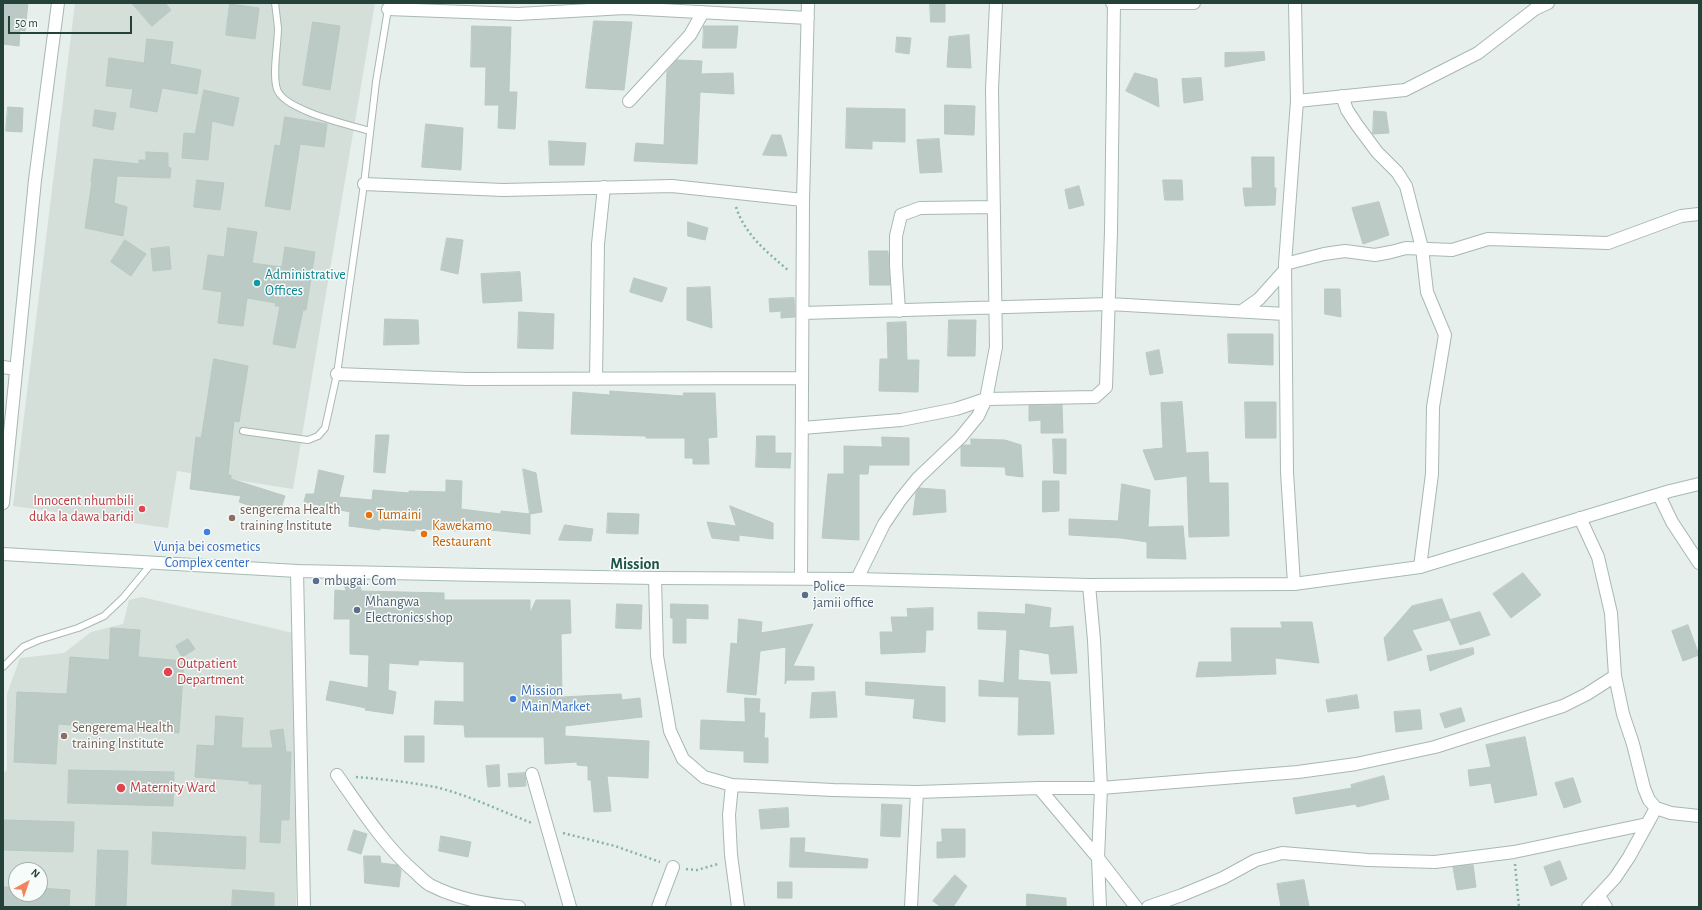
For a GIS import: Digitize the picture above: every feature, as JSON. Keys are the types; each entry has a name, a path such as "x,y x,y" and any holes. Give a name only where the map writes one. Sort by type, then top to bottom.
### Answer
{"street":[{"path":"3,503 35,180 58,3"},
{"path":"801,578 802,282 808,3"},
{"path":"857,579 884,524 901,499 918,478 960,438 978,416 986,399 996,347 992,89 996,3"},
{"path":"802,428 900,420 956,409 986,399 1094,397 1106,387 1109,304 1113,3 1194,3"},
{"path":"1294,584 1287,472 1285,267 1297,101 1295,3"},
{"path":"1297,101 1405,90 1478,53 1535,9 1548,3"},
{"path":"388,6 518,14 625,6 710,9 808,18"},
{"path":"629,101 690,34 710,9"},
{"path":"1342,96 1347,110 1357,125 1377,152 1397,172 1406,186 1422,248 1427,292 1445,335 1434,407 1432,474 1420,567"},
{"path":"364,184 503,190 672,186 803,200"},
{"path":"596,379 598,244 604,187"},
{"path":"899,311 896,236 901,215 920,208 994,207"},
{"path":"1242,311 1259,299 1285,267 1324,254 1345,251 1375,255 1406,248 1437,248 1452,250 1488,239 1608,243 1681,216 1699,214"},
{"path":"803,312 899,311 1109,304 1285,314"},
{"path":"3,367 16,369"},
{"path":"337,374 467,379 802,378"},
{"path":"3,554 297,571 655,578 801,578 1090,585 1294,584 1420,567 1580,518 1699,484"},
{"path":"1659,495 1672,522 1699,563"},
{"path":"1580,518 1598,557 1611,613 1615,676 1623,714 1633,744 1644,788 1649,800 1656,808 1671,813 1699,816"},
{"path":"297,571 304,907"},
{"path":"655,578 657,656 670,731 683,759 704,778 732,785 917,792 1038,788 1101,788 1298,772 1356,764 1428,749 1563,706 1587,694 1615,676"},
{"path":"1090,585 1101,788 1098,858 1100,907"},
{"path":"532,774 549,829 570,907"},
{"path":"337,776 406,865 429,884 454,895 494,905 519,907"},
{"path":"732,785 729,815 731,855 738,907"},
{"path":"1038,788 1098,858 1136,907"},
{"path":"912,907 917,792"},
{"path":"1588,907 1622,868 1656,808"},
{"path":"1148,907 1223,878 1256,860 1282,853 1368,860 1435,862 1514,852 1647,824"},
{"path":"658,907 674,867"},
{"path":"1599,896 1606,907"}],"lane":[{"path":"275,3 278,28 276,90 286,102 307,112 370,131"},
{"path":"243,431 308,440 318,436 325,428 329,416 337,374 364,184 376,82 388,6"},
{"path":"3,667 23,647 39,640 78,628 104,616 123,598 154,562"}],"path":[{"path":"732,193 742,224 751,236 802,282"},
{"path":"337,776 398,781 435,787 472,798 549,829 615,846 674,867 697,870 717,864 731,855"},
{"path":"1514,852 1519,907"}],"shaded area":[{"path":"75,3 375,3 293,489 177,471 168,528 13,506"},
{"path":"142,597 297,634 296,907 3,907 3,774 7,770 7,694 20,658 64,653 91,632 123,624 129,600"}],"building":[{"path":"3,3 28,3 25,31 20,30 19,46 3,44"},
{"path":"132,3 165,3 171,10 152,26"},
{"path":"930,3 945,3 945,22 931,22"},
{"path":"230,4 259,8 255,39 226,35"},
{"path":"594,21 632,22 624,90 586,88"},
{"path":"313,22 340,26 330,90 303,85"},
{"path":"472,26 511,27 509,92 517,92 515,129 498,128 499,105 485,105 486,67 471,67"},
{"path":"704,26 738,26 736,48 703,48"},
{"path":"969,35 971,68 947,67 949,37"},
{"path":"897,37 911,38 909,54 896,52"},
{"path":"147,39 173,42 170,64 201,70 197,94 162,88 157,112 130,107 133,89 106,86 109,58 144,63"},
{"path":"1264,52 1265,60 1225,67 1225,53"},
{"path":"677,60 702,61 701,74 733,73 734,94 700,92 697,164 634,161 636,143 664,145 667,71"},
{"path":"1135,73 1157,79 1159,107 1126,91"},
{"path":"1201,78 1203,100 1184,103 1182,79"},
{"path":"204,90 239,98 233,126 212,121 208,160 182,158 184,133 195,134"},
{"path":"945,105 975,106 974,135 945,134"},
{"path":"8,107 23,108 22,132 6,131"},
{"path":"847,108 905,109 905,142 872,141 872,149 846,148"},
{"path":"95,110 116,113 113,130 93,126"},
{"path":"1374,111 1386,112 1389,133 1373,134"},
{"path":"285,117 327,124 324,147 300,144 290,210 265,206 275,145 280,146"},
{"path":"426,124 463,128 461,170 422,167"},
{"path":"772,135 781,135 787,156 763,155"},
{"path":"939,139 942,172 920,173 917,140"},
{"path":"549,141 586,143 584,165 550,165"},
{"path":"146,152 168,153 168,167 171,168 170,178 117,176 114,203 127,207 123,236 85,228 94,159 139,164 139,160 146,160"},
{"path":"1252,157 1274,157 1274,188 1276,188 1275,205 1245,206 1243,188 1252,188"},
{"path":"197,180 224,183 220,210 194,207"},
{"path":"1163,180 1182,180 1183,200 1165,200"},
{"path":"1079,186 1084,205 1069,209 1065,190"},
{"path":"1379,202 1389,235 1363,244 1352,208"},
{"path":"688,222 708,228 705,240 688,236"},
{"name":"Administrative Offices","path":"228,228 257,232 252,263 282,267 285,247 315,252 306,310 303,310 295,348 273,344 280,306 275,306 276,303 247,298 243,326 218,323 222,292 203,289 208,255 224,257"},
{"path":"447,238 463,240 458,274 441,270"},
{"path":"125,240 146,254 131,276 111,262"},
{"path":"169,247 171,269 153,271 151,249"},
{"path":"869,251 888,251 890,285 870,285"},
{"path":"520,272 522,301 483,303 481,274"},
{"path":"634,278 667,288 662,302 630,292"},
{"path":"710,287 712,328 687,320 687,288"},
{"path":"1325,289 1340,289 1341,317 1325,314"},
{"path":"794,298 795,317 781,318 781,311 770,312 769,299"},
{"path":"519,312 554,314 553,349 518,348"},
{"path":"385,319 418,320 419,344 384,345"},
{"path":"949,320 976,320 975,356 948,356"},
{"path":"906,322 907,360 919,360 918,392 879,391 880,359 888,359 887,323"},
{"path":"1228,334 1273,334 1273,365 1229,363"},
{"path":"1159,350 1163,373 1150,375 1146,353"},
{"path":"214,359 248,366 239,422 234,421 228,475 231,475 231,479 285,496 279,515 239,502 241,496 190,489 196,437 201,438"},
{"path":"610,391 684,396 683,393 715,393 717,437 708,438 709,464 693,464 693,458 685,458 685,438 646,438 646,436 571,434 573,392 610,395"},
{"path":"1182,402 1186,453 1208,452 1209,483 1228,483 1229,536 1189,537 1187,476 1155,480 1143,450 1163,448 1161,403"},
{"path":"1245,402 1276,402 1276,438 1246,438"},
{"path":"1062,405 1063,433 1041,433 1041,420 1029,421 1029,406"},
{"path":"376,435 389,435 385,473 374,472"},
{"path":"757,436 775,436 775,453 791,453 790,468 756,467"},
{"path":"882,437 909,438 909,465 869,465 868,474 859,474 859,540 822,538 828,474 844,474 844,446 882,447"},
{"path":"971,439 1005,440 1021,445 1023,477 1006,475 1005,467 961,466 961,447 963,445 971,445"},
{"path":"1053,439 1066,439 1066,474 1054,473"},
{"path":"523,469 536,473 542,512 530,514"},
{"path":"319,470 344,476 339,497 372,500 373,490 409,493 409,491 446,492 446,480 462,481 461,509 501,514 501,511 530,514 530,534 460,527 460,531 415,529 415,531 380,528 380,530 349,526 350,512 304,502 306,494 314,494"},
{"path":"1043,481 1059,481 1059,511 1043,512"},
{"path":"1122,484 1150,490 1148,527 1183,526 1186,559 1147,558 1147,542 1121,538 1069,535 1069,519 1118,521"},
{"path":"919,488 945,490 946,512 913,515 916,493"},
{"path":"730,506 773,523 773,539 739,535 739,541 712,538 707,522 736,526"},
{"path":"608,513 639,514 638,534 607,533"},
{"path":"565,525 593,529 591,541 559,540"},
{"path":"1523,573 1541,595 1511,618 1493,594"},
{"path":"343,580 359,580 361,591 444,593 444,600 530,600 530,613 536,600 570,600 571,633 561,634 562,697 621,694 622,700 640,698 642,717 565,726 565,736 649,741 648,778 607,776 611,811 594,812 591,780 588,780 588,766 577,765 577,762 545,764 544,737 465,737 464,725 434,724 435,701 464,702 464,662 419,660 418,665 389,663 388,690 396,692 393,714 365,710 366,708 326,700 330,681 368,688 369,655 350,654 350,619 334,619 335,590 346,591"},
{"path":"1442,599 1450,620 1412,630 1422,650 1388,661 1384,638 1412,606"},
{"path":"617,604 642,605 641,629 616,628"},
{"path":"671,604 708,605 708,619 686,618 686,643 673,643 673,618 671,618"},
{"path":"1026,604 1051,608 1049,628 1073,626 1077,673 1051,674 1049,654 1019,649 1018,680 1050,682 1054,734 1018,735 1019,697 979,696 979,680 1004,683 1007,630 978,629 978,612 1025,614"},
{"path":"933,608 933,630 926,630 925,652 881,654 880,632 893,632 891,617 908,617 907,609"},
{"path":"1480,612 1490,635 1460,645 1450,620"},
{"path":"739,619 762,622 761,633 813,624 793,666 814,667 814,680 787,680 785,684 786,647 760,651 756,695 727,692 731,643 737,644"},
{"path":"1281,622 1312,622 1319,663 1275,658 1276,674 1196,677 1199,662 1232,662 1231,628 1282,628"},
{"path":"1688,625 1699,655 1683,661 1672,631"},
{"name":"Outpatient Department","path":"111,628 140,630 138,657 184,661 179,733 58,724 56,764 14,762 17,692 67,694 70,657 109,660"},
{"path":"188,639 195,649 182,657 176,646"},
{"path":"1473,648 1474,654 1430,671 1427,656"},
{"path":"866,682 945,687 945,722 913,718 915,699 866,695"},
{"path":"835,692 837,717 810,718 812,693"},
{"path":"1357,695 1359,708 1328,712 1326,700"},
{"path":"745,698 760,699 759,713 765,713 764,738 768,738 768,763 744,762 744,751 700,749 701,720 745,722"},
{"path":"1461,708 1465,721 1445,728 1440,714"},
{"path":"1420,710 1422,729 1396,732 1394,712"},
{"path":"216,716 243,718 241,748 273,748 270,731 283,729 286,752 291,752 289,820 281,820 280,843 260,842 262,784 249,784 249,781 195,777 197,745 214,746"},
{"path":"405,736 424,736 424,762 405,762"},
{"path":"1525,737 1537,795 1495,803 1491,783 1470,786 1468,770 1491,767 1486,745"},
{"path":"499,765 500,786 488,787 486,766"},
{"name":"Maternity Ward","path":"69,770 174,772 173,806 68,803"},
{"path":"525,773 526,786 509,787 508,774"},
{"path":"1384,776 1389,799 1357,807 1356,804 1296,814 1293,798 1352,788 1351,785"},
{"path":"1573,778 1581,802 1564,808 1555,783"},
{"path":"882,804 902,805 900,837 881,836"},
{"path":"788,808 789,827 761,829 759,810"},
{"path":"3,820 74,822 73,852 3,850"},
{"path":"942,829 965,829 965,857 937,858 937,842 942,842"},
{"path":"354,830 367,834 361,854 348,850"},
{"path":"153,832 246,837 245,869 152,864"},
{"path":"441,836 471,842 468,857 439,851"},
{"path":"791,838 805,838 804,852 868,859 867,868 790,867"},
{"path":"98,850 128,851 126,907 96,907"},
{"path":"364,856 380,856 381,863 397,865 401,870 399,887 365,883"},
{"path":"1560,861 1567,879 1551,886 1544,867"},
{"path":"1473,865 1476,887 1457,890 1453,867"},
{"path":"955,875 967,886 953,907 941,907 933,901"},
{"path":"1304,880 1309,907 1281,907 1277,884"},
{"path":"778,882 792,882 792,898 778,898"},
{"path":"3,887 8,887 8,902 48,902 48,889 70,890 69,907 3,907"},
{"path":"233,890 274,893 274,907 232,907"},
{"path":"1027,894 1066,898 1066,907 1027,907"}],"place":[{"name":"Administrative Offices","path":"257,283"},
{"name":"Innocent nhumbili duka la dawa baridi","path":"142,509"},
{"name":"Tumaini","path":"369,515"},
{"name":"sengerema Health training Institute","path":"232,518"},
{"name":"Vunja bei cosmetics Complex center","path":"207,532"},
{"name":"Kawekamo Restaurant","path":"424,534"},
{"name":"mbugai. Com","path":"316,581"},
{"name":"Police jamii office","path":"805,595"},
{"name":"Mhangwa Electronics shop","path":"357,610"},
{"name":"Outpatient Department","path":"168,672"},
{"name":"Mission Main Market","path":"513,699"},
{"name":"Sengerema Health training Institute","path":"64,736"},
{"name":"Maternity Ward","path":"121,788"}],"district":[{"name":"Mission","path":"635,564"}]}
